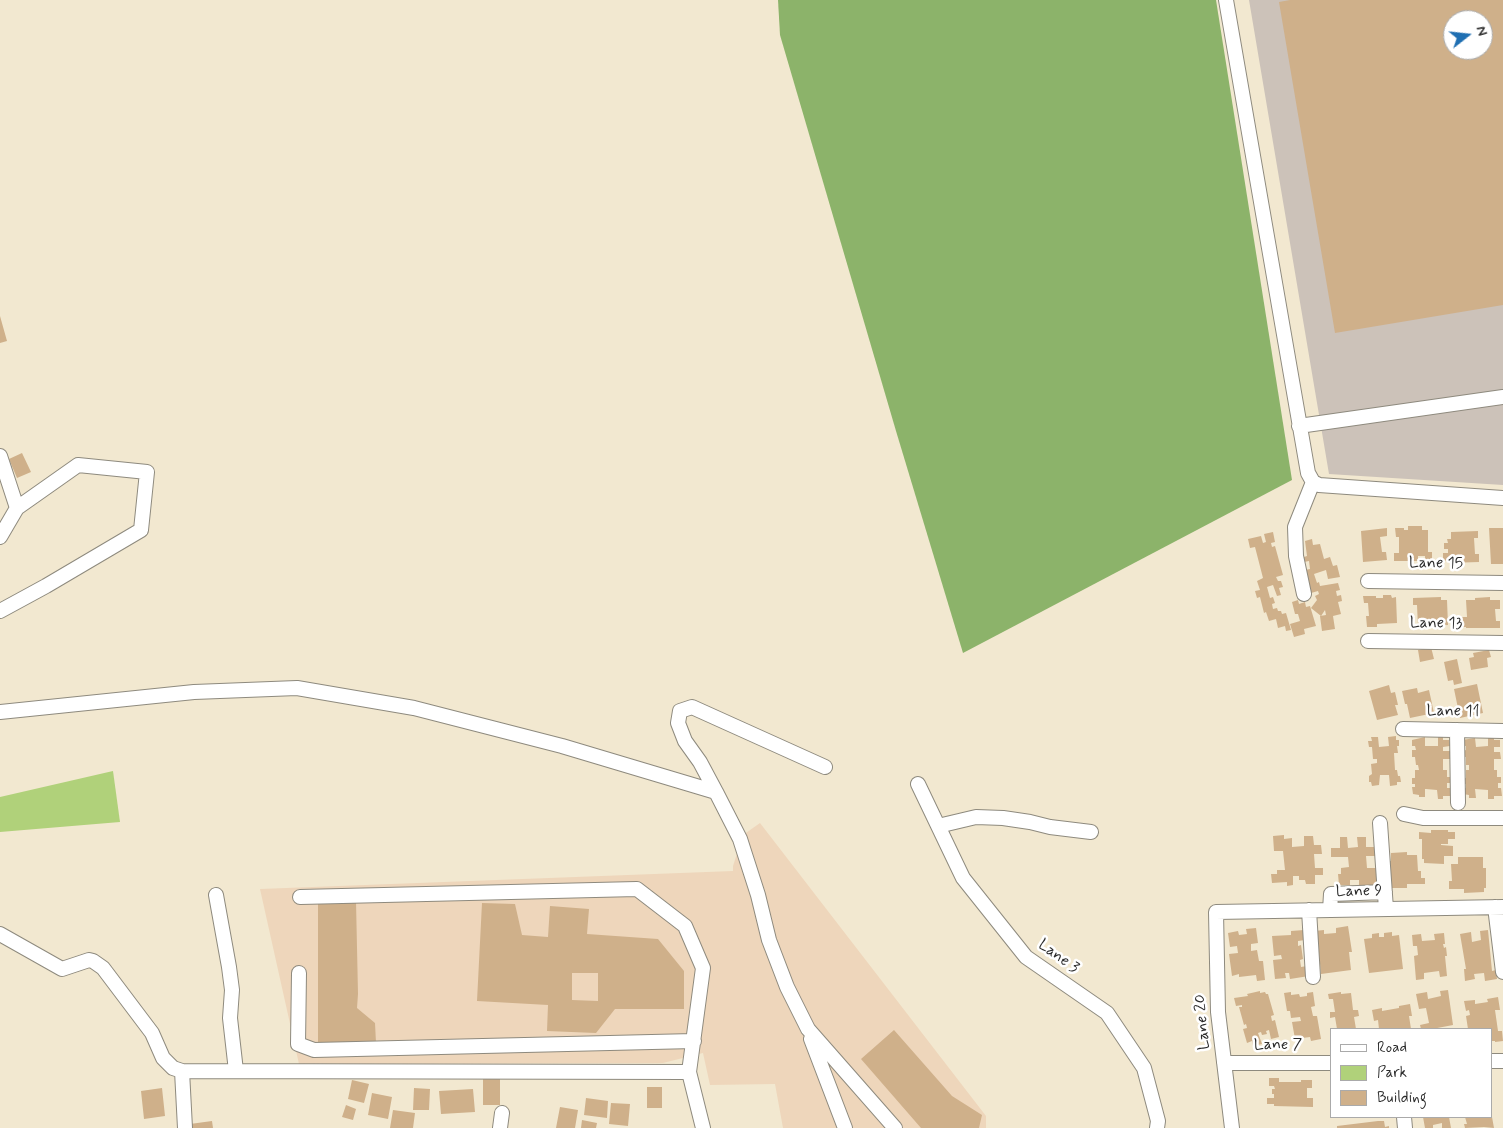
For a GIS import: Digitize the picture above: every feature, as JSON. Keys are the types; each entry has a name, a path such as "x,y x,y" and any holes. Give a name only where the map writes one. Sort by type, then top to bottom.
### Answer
{"street":[{"path":"1226,0 1308,474 1313,482 1319,484 1503,498"},
{"path":"1299,426 1503,398"},
{"path":"0,456 3,478 17,508"},
{"path":"0,537 17,508 78,465 147,472 142,530 0,611"},
{"path":"1304,594 1296,556 1294,527 1313,482"},
{"name":"Lane 15","path":"1368,581 1503,583"},
{"name":"Lane 13","path":"1368,641 1503,643"},
{"path":"0,712 194,692 297,688 414,708 562,746 716,792"},
{"path":"825,767 692,708 680,711 678,723 685,741 700,762 740,839 758,896 769,940 787,987 808,1029 845,1128"},
{"name":"Lane 11","path":"1403,729 1503,731"},
{"path":"1456,730 1458,803"},
{"name":"Lane 3","path":"918,784 962,878 1026,957 1107,1013 1144,1068 1158,1121 1157,1128"},
{"path":"1404,814 1423,818 1503,818"},
{"path":"938,826 976,817 1003,818 1050,827 1091,832"},
{"path":"1380,823 1386,909"},
{"path":"300,897 637,889 685,926 703,968 689,1072 703,1128"},
{"path":"1330,910 1331,894 1385,892"},
{"path":"216,895 232,990 230,1018 236,1071"},
{"path":"1499,907 1503,972"},
{"name":"Lane 9","path":"1216,912 1499,907"},
{"path":"1308,910 1313,977"},
{"name":"Lane 20","path":"1216,912 1218,1012 1232,1128"},
{"path":"0,934 62,969 88,960 103,968 152,1033 163,1058 174,1068 182,1071 689,1072"},
{"path":"299,974 298,1044 314,1050 694,1041"},
{"path":"808,1029 895,1128"},
{"name":"Lane 7","path":"1224,1063 1330,1063"},
{"path":"182,1071 185,1128"},
{"path":"500,1128 502,1114"}],"shaded area":[{"path":"1249,0 1503,0 1503,485 1329,474"},
{"path":"760,823 986,1116 986,1128 783,1128 775,1084 710,1085 703,1053 663,1063 299,1064 260,889 733,871 743,835"}],"green space":[{"path":"778,0 1216,0 1292,480 963,653 780,35"},
{"path":"113,771 120,822 0,832 0,797"}],"building":[{"path":"1290,0 1503,0 1503,305 1335,333 1279,2"},
{"path":"0,316 7,341 0,343"},
{"path":"22,453 31,472 17,478 9,459"},
{"path":"1408,526 1422,526 1422,530 1428,530 1428,552 1432,552 1432,560 1425,560 1425,556 1418,556 1418,561 1394,561 1394,553 1399,553 1399,537 1396,537 1395,528 1408,530"},
{"path":"1387,528 1387,536 1380,537 1382,552 1386,552 1387,560 1363,562 1361,531"},
{"path":"1489,528 1503,528 1503,564 1491,564"},
{"path":"1478,531 1478,538 1474,538 1475,554 1479,554 1479,562 1448,563 1448,560 1443,561 1443,553 1448,553 1448,549 1444,549 1444,543 1448,543 1447,539 1451,539 1451,532"},
{"path":"1273,532 1275,542 1271,543 1272,547 1275,546 1283,575 1276,577 1278,581 1281,581 1283,587 1279,588 1281,595 1277,596 1273,585 1267,587 1270,598 1273,597 1275,603 1272,604 1273,609 1277,608 1282,614 1286,613 1291,630 1286,631 1285,626 1278,628 1276,619 1269,621 1266,612 1264,613 1260,597 1257,598 1255,591 1260,590 1257,581 1263,578 1255,547 1250,548 1248,539 1261,536 1263,543 1266,542 1264,534"},
{"path":"1312,539 1313,545 1320,544 1324,559 1330,557 1333,566 1337,565 1340,577 1328,579 1326,570 1314,574 1320,586 1338,583 1340,590 1336,591 1337,596 1341,595 1342,601 1338,602 1341,614 1333,616 1335,629 1322,631 1321,616 1311,608 1317,600 1315,596 1319,594 1318,591 1311,593 1305,570 1310,569 1309,561 1304,562 1304,557 1307,556 1305,541"},
{"path":"1383,595 1391,595 1392,598 1396,597 1397,623 1377,624 1377,627 1367,627 1366,616 1369,616 1368,603 1364,603 1363,596 1383,598"},
{"path":"1441,597 1441,600 1447,600 1448,625 1418,627 1417,605 1413,605 1413,598"},
{"path":"1490,597 1490,600 1500,600 1500,609 1495,609 1496,621 1500,621 1500,628 1460,627 1460,617 1467,617 1466,600"},
{"path":"1298,600 1299,604 1305,602 1306,607 1310,606 1316,626 1304,629 1305,634 1294,637 1290,624 1300,621 1298,614 1295,614 1292,602"},
{"path":"1431,647 1434,659 1420,662 1418,650"},
{"path":"1489,650 1491,657 1487,658 1488,667 1471,670 1469,658 1474,657 1473,653"},
{"path":"1457,659 1462,683 1454,685 1453,680 1448,681 1444,662"},
{"path":"1477,684 1483,713 1460,718 1454,689"},
{"path":"1389,685 1391,693 1395,692 1398,705 1395,705 1398,715 1377,720 1369,691"},
{"path":"1417,688 1418,693 1429,690 1434,713 1410,718 1402,691"},
{"path":"1396,736 1396,740 1399,740 1399,746 1397,746 1398,753 1394,753 1395,770 1397,770 1398,776 1400,776 1401,782 1390,786 1389,775 1380,775 1379,785 1372,786 1371,782 1369,782 1369,776 1372,774 1371,764 1377,763 1377,759 1373,759 1372,747 1369,747 1368,741 1372,741 1371,737 1378,737 1379,747 1389,746 1388,737"},
{"path":"1438,736 1443,736 1443,740 1449,740 1450,746 1443,747 1443,751 1450,751 1450,759 1443,759 1443,770 1447,770 1447,777 1450,777 1450,783 1447,783 1447,788 1451,788 1451,796 1443,796 1443,799 1438,799 1437,790 1425,789 1425,797 1419,797 1419,795 1413,794 1412,787 1415,787 1415,784 1412,784 1412,778 1415,778 1415,770 1419,770 1415,757 1412,757 1412,750 1416,750 1415,746 1412,746 1412,740 1425,737 1425,746 1438,746"},
{"path":"1488,736 1494,736 1494,740 1500,740 1500,747 1494,747 1494,752 1500,752 1501,759 1494,759 1494,770 1497,770 1497,777 1501,777 1501,783 1498,783 1498,788 1501,788 1502,796 1494,796 1494,799 1488,799 1488,790 1475,789 1476,798 1469,798 1469,795 1463,794 1463,788 1466,788 1466,784 1462,784 1462,778 1466,778 1466,770 1469,770 1469,765 1466,765 1466,757 1463,757 1463,751 1466,750 1466,746 1463,746 1462,740 1475,738 1476,747 1488,746"},
{"path":"1431,830 1455,832 1455,839 1448,839 1448,844 1441,844 1453,846 1453,856 1444,856 1444,864 1424,863 1424,859 1422,859 1422,839 1419,839 1419,832 1431,833"},
{"path":"1284,835 1284,839 1292,838 1292,847 1304,846 1304,836 1313,836 1314,845 1321,845 1322,854 1314,854 1315,868 1323,868 1323,875 1315,875 1315,884 1306,884 1305,880 1299,880 1299,876 1293,876 1293,885 1287,886 1287,882 1272,883 1271,874 1277,874 1277,870 1285,870 1283,851 1274,851 1273,836"},
{"path":"1340,837 1347,837 1348,848 1358,847 1357,837 1366,837 1366,847 1375,847 1376,856 1366,856 1367,868 1376,868 1376,885 1359,886 1359,880 1350,880 1350,885 1339,885 1338,874 1341,874 1341,868 1349,867 1348,857 1331,857 1331,848 1340,848"},
{"path":"1407,852 1407,855 1417,855 1418,871 1421,871 1421,878 1425,878 1425,884 1407,884 1407,888 1391,888 1391,867 1387,867 1387,861 1391,861 1391,853"},
{"path":"1458,857 1483,857 1483,868 1486,868 1486,888 1484,888 1484,892 1464,893 1464,889 1449,889 1449,881 1452,881 1451,864 1458,864"},
{"path":"356,901 357,1008 375,1023 376,1043 318,1044 318,902"},
{"path":"482,903 515,904 522,935 548,937 550,906 589,909 587,934 658,939 684,971 684,1009 615,1009 596,1033 547,1031 548,1005 477,1001","holes":["572,973 598,973 598,1001 572,1000"]},
{"path":"1348,926 1352,952 1349,952 1351,970 1321,974 1319,953 1316,954 1314,931 1324,930 1324,934 1336,933 1336,928"},
{"path":"1256,928 1258,943 1251,944 1251,951 1257,950 1259,961 1263,961 1265,980 1257,981 1256,975 1239,977 1239,974 1232,976 1229,954 1238,953 1237,946 1230,947 1228,933 1238,931 1239,935 1247,934 1246,929"},
{"path":"1304,930 1305,940 1298,941 1298,946 1301,945 1303,959 1300,960 1301,967 1307,966 1309,976 1290,979 1289,973 1285,973 1286,978 1275,979 1273,960 1282,959 1281,955 1274,956 1272,936 1291,935 1291,931"},
{"path":"1488,930 1492,971 1496,970 1497,979 1485,981 1484,973 1474,974 1475,979 1465,981 1464,969 1466,969 1460,934 1471,932 1472,942 1481,940 1480,931"},
{"path":"1392,932 1392,936 1399,935 1403,969 1369,973 1364,939 1372,938 1372,934 1379,933 1379,937 1384,937 1384,933"},
{"path":"1444,933 1445,944 1443,944 1444,948 1446,947 1447,976 1440,977 1439,971 1424,973 1424,979 1416,980 1414,956 1418,955 1417,946 1413,946 1412,935 1421,934 1422,941 1435,940 1434,934"},
{"path":"1448,990 1453,1025 1437,1028 1421,1028 1420,1025 1429,1023 1426,1008 1419,1009 1416,994 1427,992 1428,999 1441,996 1440,991"},
{"path":"1260,991 1260,993 1265,992 1268,994 1274,1015 1271,1016 1272,1021 1275,1020 1279,1037 1271,1039 1269,1030 1266,1031 1267,1034 1262,1035 1261,1032 1258,1033 1262,1044 1253,1046 1252,1041 1247,1043 1243,1029 1247,1028 1246,1024 1244,1025 1239,1007 1242,1007 1242,1005 1236,1006 1234,998 1248,996 1247,994"},
{"path":"1291,992 1291,995 1299,994 1300,997 1307,996 1307,993 1313,992 1315,1006 1311,1007 1313,1016 1317,1016 1321,1039 1311,1041 1310,1037 1295,1039 1292,1022 1301,1021 1300,1017 1291,1018 1290,1011 1287,1011 1284,993"},
{"path":"1351,993 1353,1010 1358,1010 1359,1016 1354,1017 1356,1028 1337,1028 1335,1017 1330,1018 1330,1012 1335,1012 1333,999 1329,999 1328,994"},
{"path":"1498,997 1500,1010 1495,1010 1498,1031 1502,1031 1503,1041 1493,1041 1493,1028 1468,1028 1466,1016 1470,1015 1469,1010 1466,1011 1464,1001 1475,1000 1475,1004 1488,1002 1487,999"},
{"path":"1410,1004 1412,1016 1409,1016 1411,1028 1379,1028 1378,1020 1374,1021 1372,1010 1382,1008 1382,1011 1399,1008 1399,1006"},
{"path":"894,1030 952,1096 982,1115 979,1128 921,1128 861,1059"},
{"path":"483,1078 500,1079 500,1105 483,1105"},
{"path":"1269,1078 1279,1078 1279,1082 1312,1080 1312,1088 1307,1088 1307,1098 1313,1098 1313,1107 1274,1106 1274,1104 1267,1104 1267,1098 1274,1098 1272,1089 1275,1089 1274,1086 1269,1086"},
{"path":"352,1080 369,1084 364,1103 348,1099"},
{"path":"647,1087 662,1087 662,1108 647,1108"},
{"path":"162,1088 165,1116 144,1119 141,1091"},
{"path":"414,1088 430,1089 429,1110 413,1110"},
{"path":"473,1089 475,1112 441,1114 439,1091"},
{"path":"372,1093 392,1097 388,1119 368,1115"},
{"path":"586,1098 608,1101 607,1118 584,1115"},
{"path":"611,1103 630,1104 628,1126 609,1124"},
{"path":"346,1105 356,1109 353,1120 342,1117"},
{"path":"560,1107 578,1110 575,1128 556,1128"},
{"path":"393,1110 415,1113 413,1128 390,1128"},
{"path":"1423,1118 1449,1118 1451,1128 1442,1128 1442,1123 1433,1125 1433,1128 1425,1128"},
{"path":"1465,1118 1492,1118 1494,1128 1465,1128 1464,1124 1467,1124"},
{"path":"582,1120 597,1123 596,1128 581,1128"},
{"path":"212,1121 213,1128 190,1128 190,1124"},
{"path":"1384,1121 1385,1127 1389,1126 1389,1128 1337,1128 1337,1126"}]}
